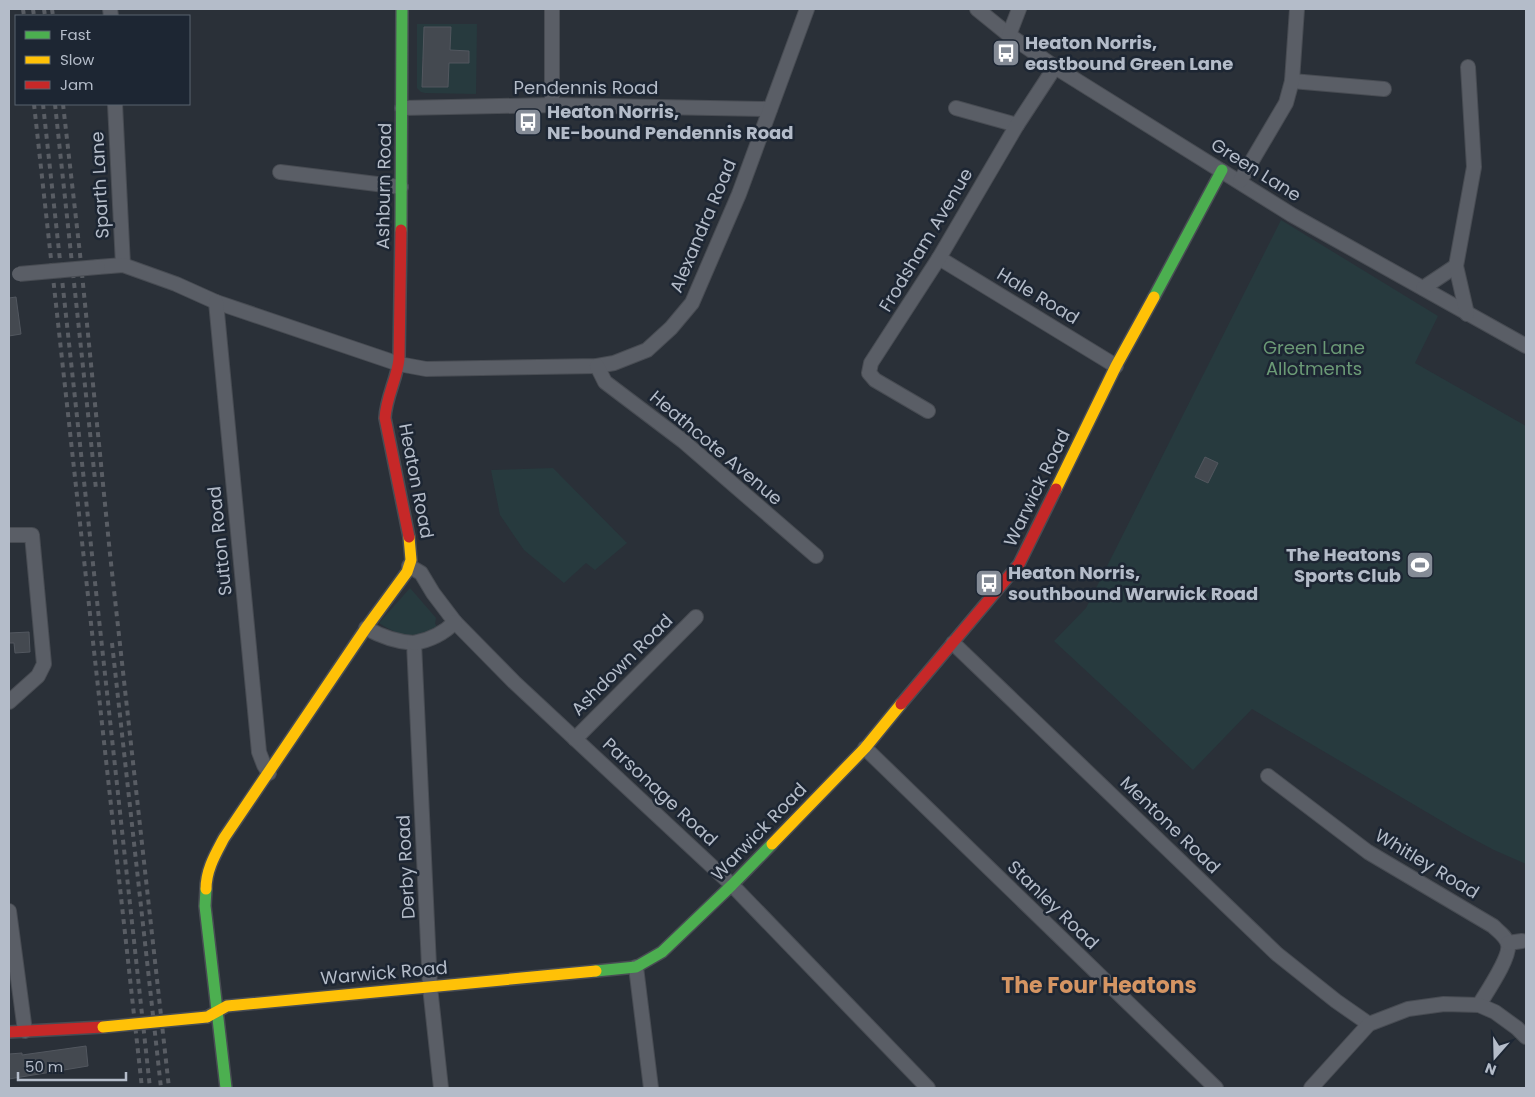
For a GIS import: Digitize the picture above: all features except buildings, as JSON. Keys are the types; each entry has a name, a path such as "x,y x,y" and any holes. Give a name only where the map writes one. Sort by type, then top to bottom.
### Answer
{"street":[{"name":"Ashburn Road","path":"399,364 402,9"},
{"path":"552,9 552,104"},
{"name":"Alexandra Road","path":"399,364 426,369 597,366 614,363 647,350 671,328 692,303 739,194 807,9"},
{"name":"Green Lane","path":"977,9 1009,35 1055,67 1292,215 1526,346"},
{"path":"1009,35 1019,9"},
{"path":"1240,182 1286,103 1292,81 1297,9"},
{"name":"Frodsham Avenue","path":"928,412 875,380 869,373 871,363 940,258 1017,125 1055,67"},
{"path":"1466,314 1456,266 1474,167 1468,67"},
{"path":"1292,81 1384,89"},
{"name":"Pendennis Road","path":"402,108 552,104 770,109"},
{"name":"Sparth Lane","path":"115,105 123,265"},
{"path":"956,108 1017,125"},
{"name":"Warwick Road","path":"9,1032 103,1027 207,1018 227,1006 636,967 662,952 732,885 865,748 1019,564 1116,366 1222,170"},
{"path":"280,172 401,187"},
{"name":"Hale Road","path":"940,258 1116,366"},
{"path":"14,274 123,265 176,284 216,302 399,364"},
{"path":"1423,288 1456,266"},
{"name":"Sutton Road","path":"216,302 259,752 264,765 270,773"},
{"name":"Heaton Road","path":"399,364 384,408 410,544 412,560 409,566"},
{"name":"Heathcote Avenue","path":"597,366 605,382 683,440 816,556"},
{"path":"9,535 32,535 44,664 38,676 9,702"},
{"path":"226,1088 205,906 206,876 224,838 409,566"},
{"name":"Parsonage Road","path":"409,566 421,573 433,593 455,622 514,682 732,885 921,1086"},
{"name":"Ashdown Road","path":"575,739 696,617"},
{"path":"366,628 394,640 414,643 432,638 446,631 455,622"},
{"name":"Derby Road","path":"414,643 430,987 441,1088"},
{"name":"Mentone Road","path":"953,643 1277,954 1336,1001 1369,1024"},
{"name":"Stanley Road","path":"865,748 1216,1088"},
{"name":"Whitley Road","path":"1268,776 1368,852 1492,926 1515,942 1479,1006"},
{"path":"9,911 24,1031"},
{"path":"636,967 651,1088"},
{"path":"1312,1088 1369,1024 1408,1010 1444,1004 1479,1006 1496,1012 1526,1037"}],"green space":[{"path":"417,24 477,24 476,94 425,93 417,88","holes":["424,27 451,27 451,34 444,34 443,48 450,48 450,54 424,53","422,59 449,59 449,66 442,66 443,80 448,80 448,87 422,87"]},
{"name":"Green Lane Allotments","path":"1281,220 1438,316 1415,363 1526,426 1526,864 1462,833 1252,709 1193,770 1054,641 1086,608"},
{"path":"553,468 627,543 595,570 586,563 564,583 524,550 500,515 491,470"},
{"path":"410,588 436,618 435,624 438,627 431,632 408,635 393,631 379,623"}],"railway":[{"path":"23,9 24,15"},
{"path":"33,9 34,15"},
{"path":"44,9 45,15"},
{"path":"52,9 53,15"},
{"path":"34,105 142,1088"},
{"path":"43,105 150,1088"},
{"path":"55,105 96,489"},
{"path":"63,105 169,1088"},
{"path":"112,643 161,1088"}],"traffic: fast":[{"path":"401,230 402,9"},
{"path":"1154,297 1222,170"},
{"path":"596,971 636,967 662,952 772,844"},
{"path":"206,889 205,906 226,1088"}],"traffic: slow":[{"path":"1056,489 1116,366 1154,297"},
{"path":"206,889 209,869 224,838 366,628 407,572 411,560 409,537"},
{"path":"772,844 865,748 901,704"},
{"path":"207,1017 227,1006 596,971"},
{"path":"103,1027 207,1017"}],"traffic: jam":[{"path":"401,230 399,359 387,403 385,418 409,537"},
{"path":"901,704 1019,564 1056,489"},
{"path":"9,1032 103,1027"}],"place":[{"name":"Heaton Norris, eastbound Green Lane","path":"1006,53"},
{"name":"Heaton Norris, NE-bound Pendennis Road","path":"528,122"},
{"name":"The Heatons Sports Club","path":"1420,565"},
{"name":"Heaton Norris, southbound Warwick Road","path":"989,583"}],"district":[{"name":"The Four Heatons","path":"1099,985"}]}
